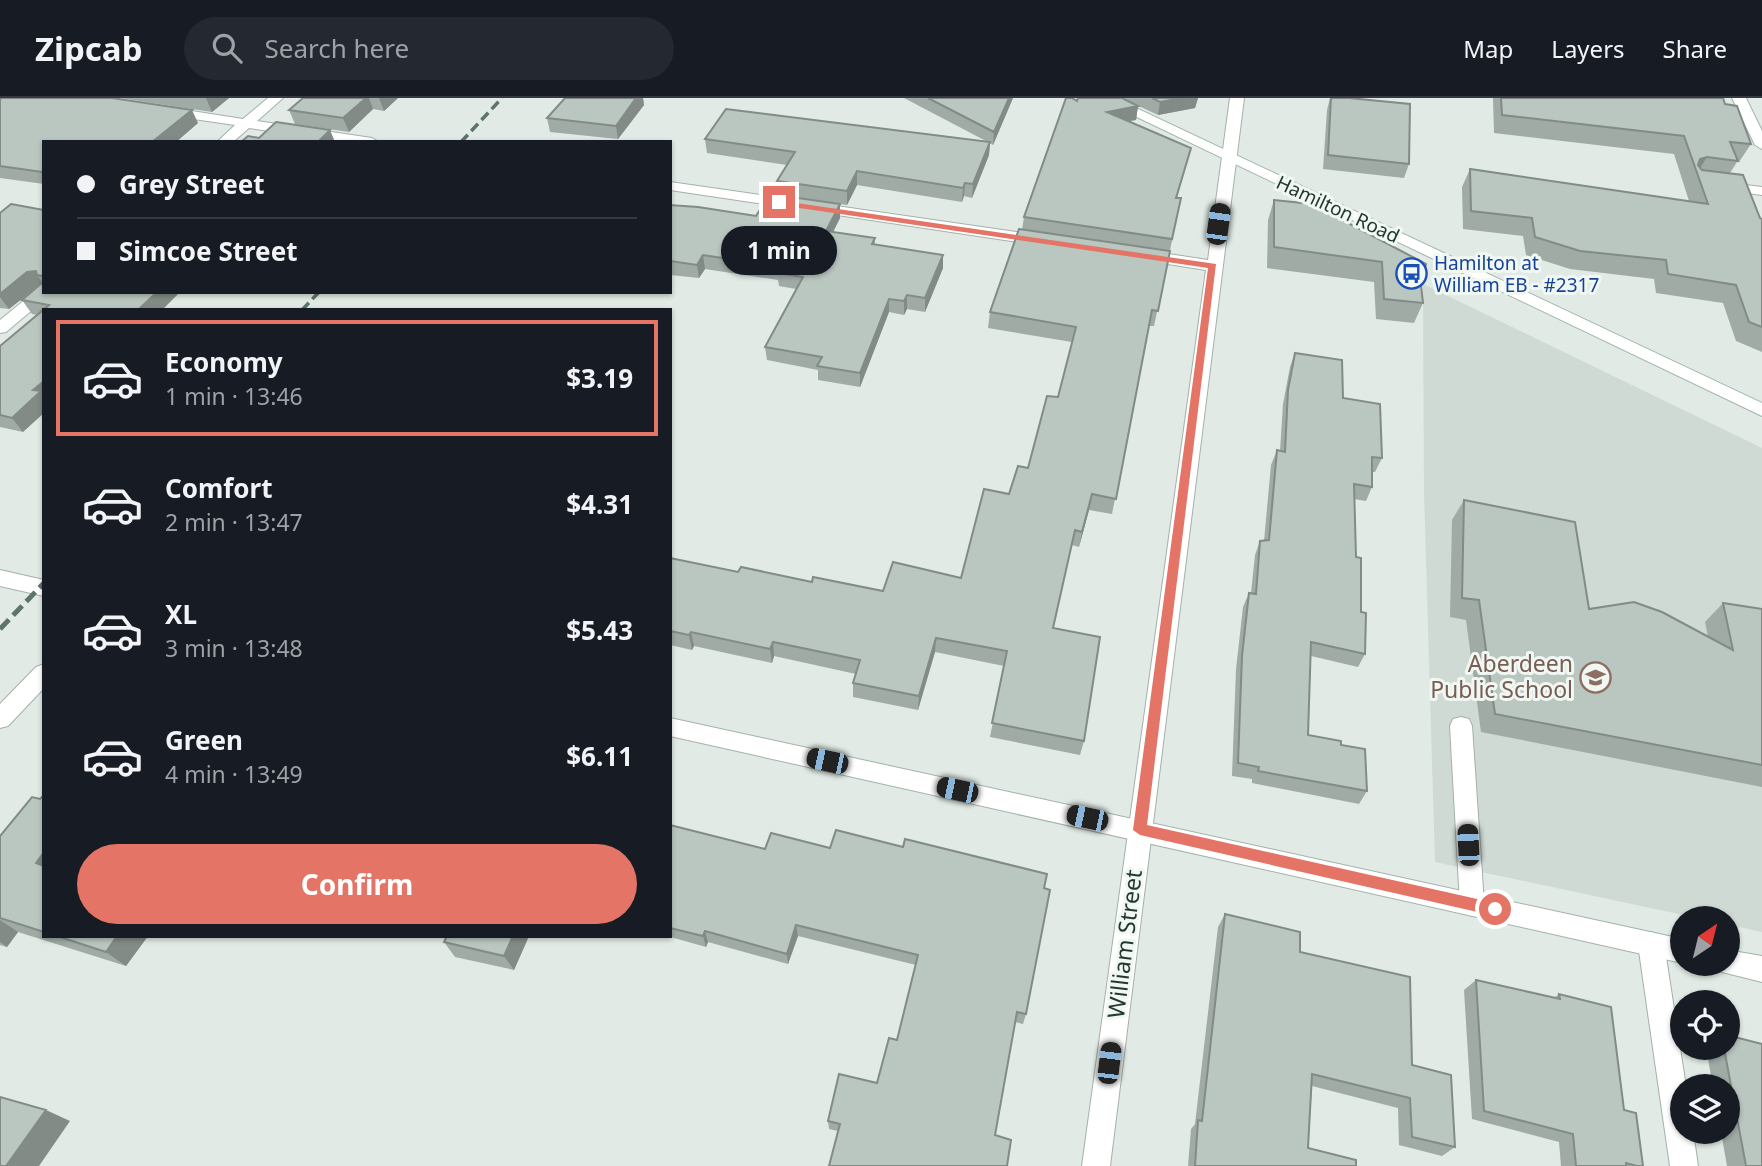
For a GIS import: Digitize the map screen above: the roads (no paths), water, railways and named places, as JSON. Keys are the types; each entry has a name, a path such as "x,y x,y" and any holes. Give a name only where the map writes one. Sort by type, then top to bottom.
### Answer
{"street":[{"path":"226,140 276,98"},
{"name":"Hamilton Road","path":"1104,98 1762,410"},
{"name":"William Street","path":"1096,1166 1227,156 1237,98"},
{"path":"1739,98 1762,145"},
{"path":"154,110 359,140"},
{"path":"1709,184 1762,191"},
{"path":"672,186 1063,244"},
{"path":"1131,254 1213,266"},
{"path":"0,328 42,294"},
{"path":"0,578 42,588"},
{"path":"0,719 42,675"},
{"path":"1461,726 1472,904"},
{"path":"672,727 1670,948"},
{"path":"1651,944 1684,1166"},
{"path":"1740,964 1762,969"}],"railway":[{"path":"463,140 502,98"},
{"path":"304,308 317,294"},
{"path":"0,629 42,585"}],"place":[{"name":"Hamilton at William EB - #2317","path":"1411,274"},
{"name":"Aberdeen Public School","path":"1596,677"}]}
